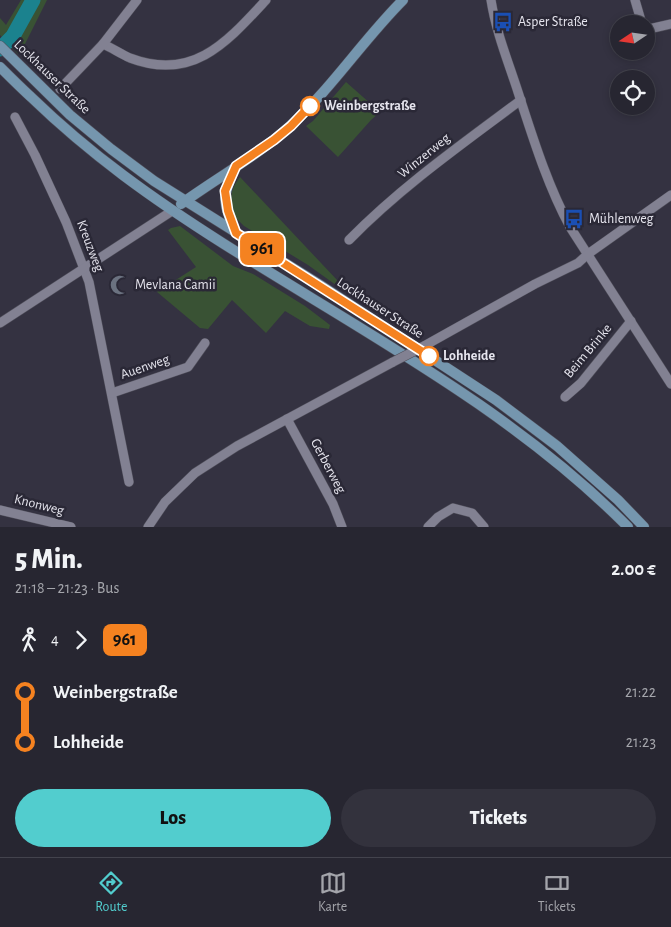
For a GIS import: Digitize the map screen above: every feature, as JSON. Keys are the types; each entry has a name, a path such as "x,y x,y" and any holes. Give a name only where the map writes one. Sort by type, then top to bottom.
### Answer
{"main road":[{"path":"172,211 291,126 320,96 403,0"},
{"name":"Lockhauser Straße","path":"0,46 70,115 111,149 154,181 496,400 557,446 618,500 644,527"},
{"name":"Lockhauser Straße","path":"0,67 62,126 99,157 172,211 485,407 546,453 628,527"},
{"path":"236,166 225,191 228,211 236,233"}],"street":[{"path":"60,89 103,44 137,0"},
{"path":"103,44 130,58 149,63 175,65 195,60 216,49 266,0"},
{"path":"492,0 501,42 557,202 671,384"},
{"path":"635,0 639,15"},
{"path":"655,28 671,24"},
{"name":"Winzerweg","path":"348,240 370,218 439,161 521,100"},
{"name":"Kreuzweg","path":"15,117 66,222 89,282 129,482"},
{"path":"148,527 164,502 195,472 237,446 535,284 578,263 671,195"},
{"path":"0,323 172,211"},
{"name":"Beim Brinke","path":"565,397 581,383 631,322"},
{"name":"Auenweg","path":"112,393 188,367 205,343"},
{"name":"Gerberweg","path":"287,419 333,504 342,527"},
{"path":"428,527 438,517 453,508 472,513 484,527"},
{"name":"Knonweg","path":"0,510 71,527"}],"green space":[{"path":"21,0 47,0 23,48 18,54 0,35 0,18 6,25"},
{"path":"346,82 380,112 338,157 306,126 313,121"},
{"path":"240,177 354,298 308,265 244,226 234,216 229,203 231,203 234,186"},
{"path":"180,226 233,266 253,274 305,306 330,325 329,329 310,326 285,311 266,333 232,300 208,329 200,328 157,292 196,267 168,230"}],"waterway":[{"path":"0,49 13,36 33,0"}],"bus line":[{"name":"961","path":"310,106 274,140 236,166 225,191 228,211 236,233 429,356"}],"place":[{"name":"Asper Straße","path":"503,22"},
{"name":"Weinbergstraße","path":"310,106"},
{"name":"Mühlenweg","path":"574,219"},
{"name":"Mevlana Camii","path":"120,285"},
{"name":"Lohheide","path":"429,356"}]}
